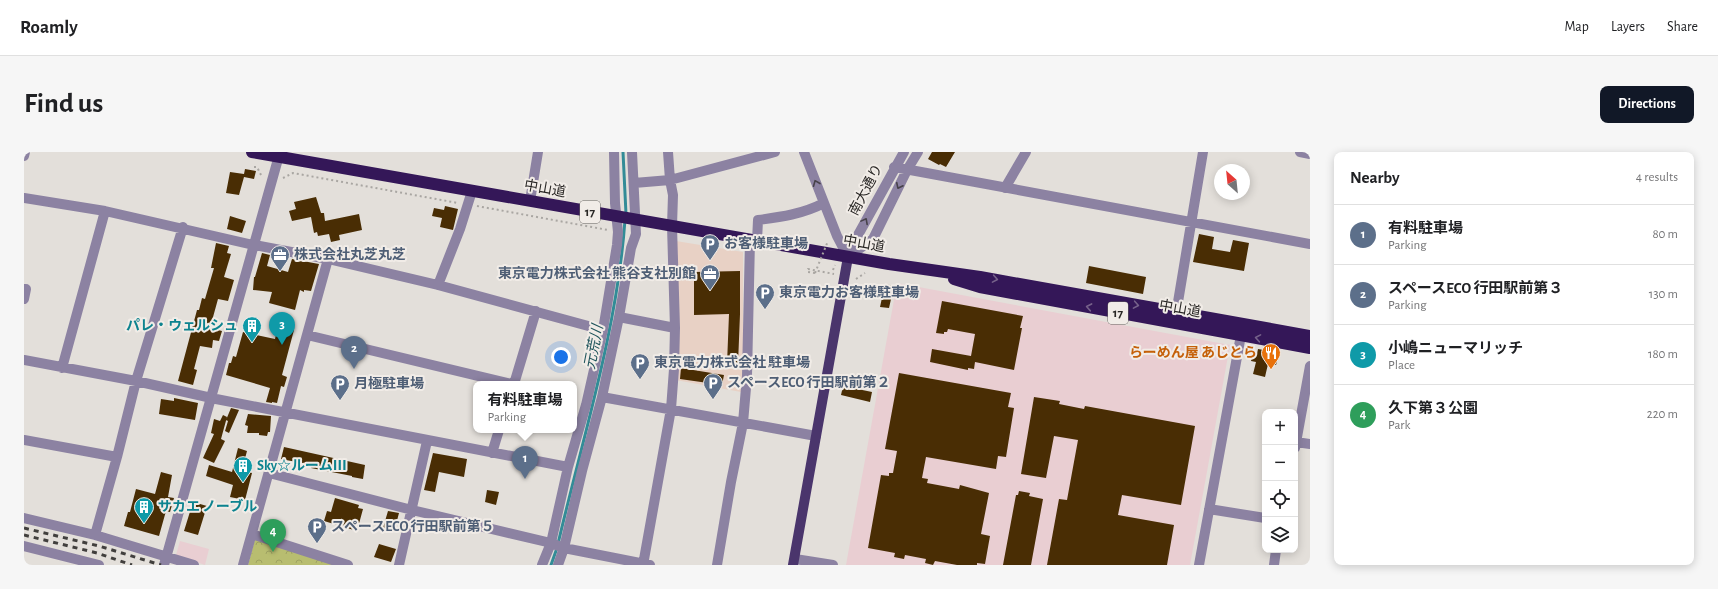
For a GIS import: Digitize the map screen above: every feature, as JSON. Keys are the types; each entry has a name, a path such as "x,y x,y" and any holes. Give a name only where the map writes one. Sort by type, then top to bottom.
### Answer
{"highway":[{"name":"中山道","path":"252,152 279,154 472,191 754,241 928,270 980,276 1175,318 1241,335 1310,348"},
{"name":"中山道","path":"1175,318 1310,336"}],"main road":[{"path":"794,562 846,276 848,256"}],"street":[{"path":"24,156 25,152"},
{"path":"530,201 538,152"},
{"path":"542,565 551,543 568,467 586,405 603,330 618,232 614,152"},
{"path":"558,565 564,548 582,470 602,397 619,317 630,248 636,234 634,220 632,152"},
{"path":"269,472 412,510 551,543 564,548 645,565 671,409 674,369 675,328 672,226 673,195 670,180 668,152"},
{"path":"634,183 670,180 775,152"},
{"path":"804,152 837,236 848,256"},
{"name":"南大通り","path":"848,256 894,167 904,152"},
{"name":"南大通り","path":"848,256 873,239 907,170 918,152"},
{"path":"1005,188 1026,152"},
{"path":"1175,318 1203,152"},
{"path":"1300,152 1310,154"},
{"path":"166,561 279,154"},
{"path":"894,167 1310,244"},
{"path":"438,285 472,191"},
{"path":"24,198 105,211 328,259 438,285 603,330"},
{"path":"717,565 743,422 747,376 754,241 758,220 792,215 824,203"},
{"path":"62,368 105,211"},
{"path":"95,535 136,381 183,227"},
{"path":"243,565 328,259"},
{"path":"24,289 26,289 24,299"},
{"path":"514,381 536,311"},
{"path":"619,317 675,328"},
{"path":"307,334 501,381"},
{"path":"1199,565 1241,335"},
{"path":"24,360 136,381 211,398 427,441 568,467"},
{"path":"1298,434 1310,366"},
{"path":"602,397 816,436"},
{"path":"492,452 498,433"},
{"path":"24,440 117,457"},
{"path":"399,565 427,441"},
{"path":"1298,445 1310,444"},
{"path":"1209,509 1262,518"},
{"path":"24,518 95,535 166,561 194,565"},
{"path":"252,534 348,565"},
{"path":"24,546 97,565"},
{"path":"1274,565 1276,553"},
{"path":"794,562 833,565"}],"path":[{"path":"292,173 618,232"},
{"path":"828,241 815,273 808,272 808,269 820,271 836,274"},
{"path":"856,279 865,273"}],"shaded area":[{"name":"東京電力株式会社 熊谷支社別館","path":"676,241 743,252 743,376 741,392 676,380"},
{"path":"897,283 1230,345 1190,565 846,565"},
{"path":"180,541 209,549 205,565 176,555"}],"green space":[{"path":"255,539 335,565 248,565"}],"building":[{"path":"932,152 955,152 946,167 928,159"},
{"path":"245,169 256,171 254,179 244,177 239,195 226,193 230,172 244,174"},
{"path":"316,197 321,213 324,213 325,221 359,214 362,230 339,235 340,240 331,242 329,234 318,236 317,232 314,233 311,217 292,221 289,211 296,209 294,202"},
{"path":"445,206 458,209 453,230 440,227 442,218 432,216 434,208 444,210"},
{"path":"230,216 246,221 242,233 227,229"},
{"path":"1199,234 1214,237 1212,249 1230,252 1233,240 1249,243 1244,271 1193,262"},
{"path":"216,243 229,246 227,253 231,254 224,277 234,280 228,301 218,299 210,328 222,331 219,341 213,340 212,348 200,346 194,369 197,370 193,385 178,381 197,310 199,310 202,298 205,299 214,268 211,268"},
{"path":"262,253 270,255 267,266 288,272 292,259 319,264 311,291 304,290 304,292 300,290 295,310 269,303 272,292 253,290 254,277"},
{"path":"1089,266 1146,277 1143,294 1086,283"},
{"path":"740,271 738,364 727,364 729,314 694,315 694,272"},
{"path":"885,284 894,286 889,308 880,307"},
{"path":"942,301 1023,316 1014,370 975,362 974,369 968,368 968,370 930,362 932,349 971,356 975,334 948,329 947,332 944,332 944,334 936,333"},
{"path":"278,326 294,330 282,375 287,377 284,387 281,386 277,403 272,403 266,402 270,388 226,375 229,363 231,363 233,356 236,357 243,332 275,339"},
{"path":"1258,349 1270,351 1269,356 1278,358 1276,365 1268,364 1265,377 1253,374 1256,362 1251,361 1253,353 1257,354"},
{"path":"681,368 724,375 722,385 680,379"},
{"path":"899,373 1011,393 1008,407 1014,408 1006,457 998,456 996,469 926,457 922,478 928,479 927,483 959,489 960,485 989,493 981,534 990,536 985,564 977,563 977,565 957,565 935,561 933,565 925,563 926,559 905,555 904,559 894,557 895,553 868,548 881,475 889,476 889,473 893,473 897,451 885,449"},
{"path":"843,386 872,392 870,402 841,395"},
{"path":"1034,397 1060,401 1059,404 1084,409 1085,406 1195,426 1181,505 1122,495 1118,515 1174,525 1167,565 1047,565 1059,499 1067,500 1078,440 1054,436 1046,478 1021,474"},
{"path":"174,398 198,403 195,420 159,414 161,399 174,401"},
{"path":"231,408 239,410 229,433 225,431 228,421 226,420"},
{"path":"248,414 271,416 270,432 268,432 267,436 259,435 259,433 247,433 248,426 245,425"},
{"path":"223,415 227,417 221,439 225,441 214,463 203,458 214,434 211,433 214,419 220,421"},
{"path":"284,447 365,465 363,479 311,468 312,465 281,459"},
{"path":"238,448 247,451 242,470 252,473 245,500 230,497 233,485 206,476 209,465 232,472"},
{"path":"433,453 467,459 464,477 439,472 435,492 424,490"},
{"path":"161,472 172,475 168,497 174,498 170,512 166,511 159,536 124,526 128,512 130,512 136,489 155,494"},
{"path":"487,490 499,492 496,505 485,502"},
{"path":"1019,491 1030,493 1029,496 1043,499 1031,565 1003,565 1016,495 1018,495"},
{"path":"335,498 359,505 358,508 363,509 357,531 324,521 327,511 331,512"},
{"path":"193,502 207,506 198,535 184,531"},
{"path":"388,511 399,513 394,532 383,528"},
{"path":"379,544 396,549 391,562 374,557"}],"waterway":[{"name":"元荒川","path":"623,152 626,214"},
{"name":"元荒川","path":"551,565 557,548 607,344 621,262 625,220"}],"railway":[{"path":"24,528 99,546 161,565"},
{"path":"24,535 97,553 132,565"}],"place":[{"name":"お客様駐車場","path":"710,261"},
{"name":"株式会社丸芝丸芝","path":"280,272"},
{"name":"東京電力株式会社 熊谷支社別館","path":"710,291"},
{"name":"東京電力お客様駐車場","path":"765,310"},
{"name":"パレ・ウェルシュ","path":"252,343"},
{"name":"小嶋ニューマリッチ","path":"282,345"},
{"name":"スペースECO 行田駅前第３","path":"354,369"},
{"name":"らーめん屋 あじとら","path":"1271,370"},
{"name":"東京電力株式会社 駐車場","path":"640,380"},
{"name":"スペースECO 行田駅前第２","path":"713,400"},
{"name":"月極駐車場","path":"340,401"},
{"name":"有料駐車場","path":"525,479"},
{"name":"Sky☆ルームⅢ","path":"243,483"},
{"name":"サカエ ノーブル","path":"144,524"},
{"name":"スペースECO 行田駅前第５","path":"317,544"},
{"name":"久下第３公園","path":"273,552"}]}
